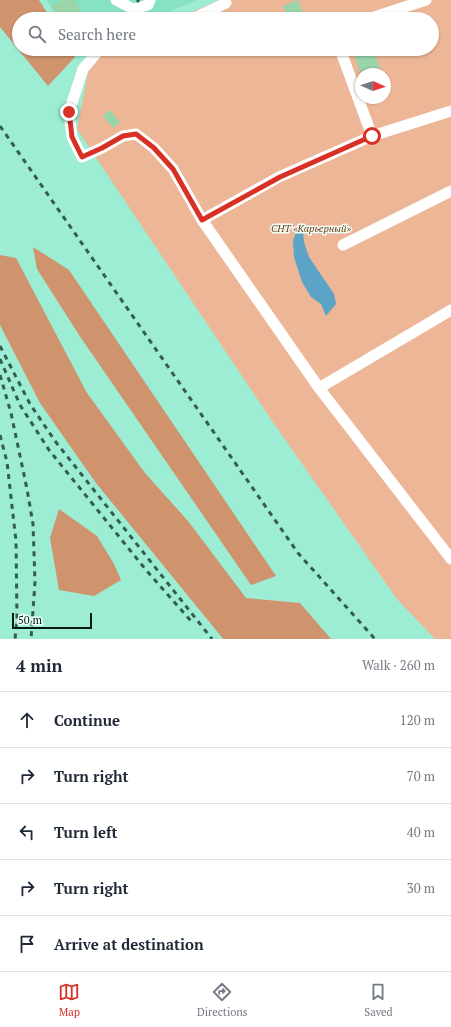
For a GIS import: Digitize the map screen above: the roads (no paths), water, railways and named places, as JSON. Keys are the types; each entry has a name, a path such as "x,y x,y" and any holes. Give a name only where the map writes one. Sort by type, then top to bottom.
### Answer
{"lane":[{"path":"116,0 133,8 148,5 150,0"},
{"path":"389,12 426,0"},
{"path":"207,12 226,3"},
{"path":"94,56 83,70 69,112 72,137 82,157 123,136 136,134 154,148 173,169 202,220 319,388 451,559"},
{"path":"343,56 372,136"},
{"path":"202,220 280,177 372,136 451,111"},
{"path":"343,245 451,191"},
{"path":"319,388 451,310"}],"water":[{"path":"298,229 303,231 304,242 309,257 334,294 336,304 326,316 321,304 311,297 302,282 294,257 293,240"}],"railway":[{"path":"0,126 298,553 375,639"},
{"path":"0,346 30,404 55,441 212,639"},
{"path":"0,359 20,405 49,450 146,570 191,621"},
{"path":"0,375 11,413 33,524 35,582 31,639"},
{"path":"0,435 7,462 16,541 17,619 15,639"}],"park label":[{"name":"СНТ «Карьерный»","path":"311,228"}]}
